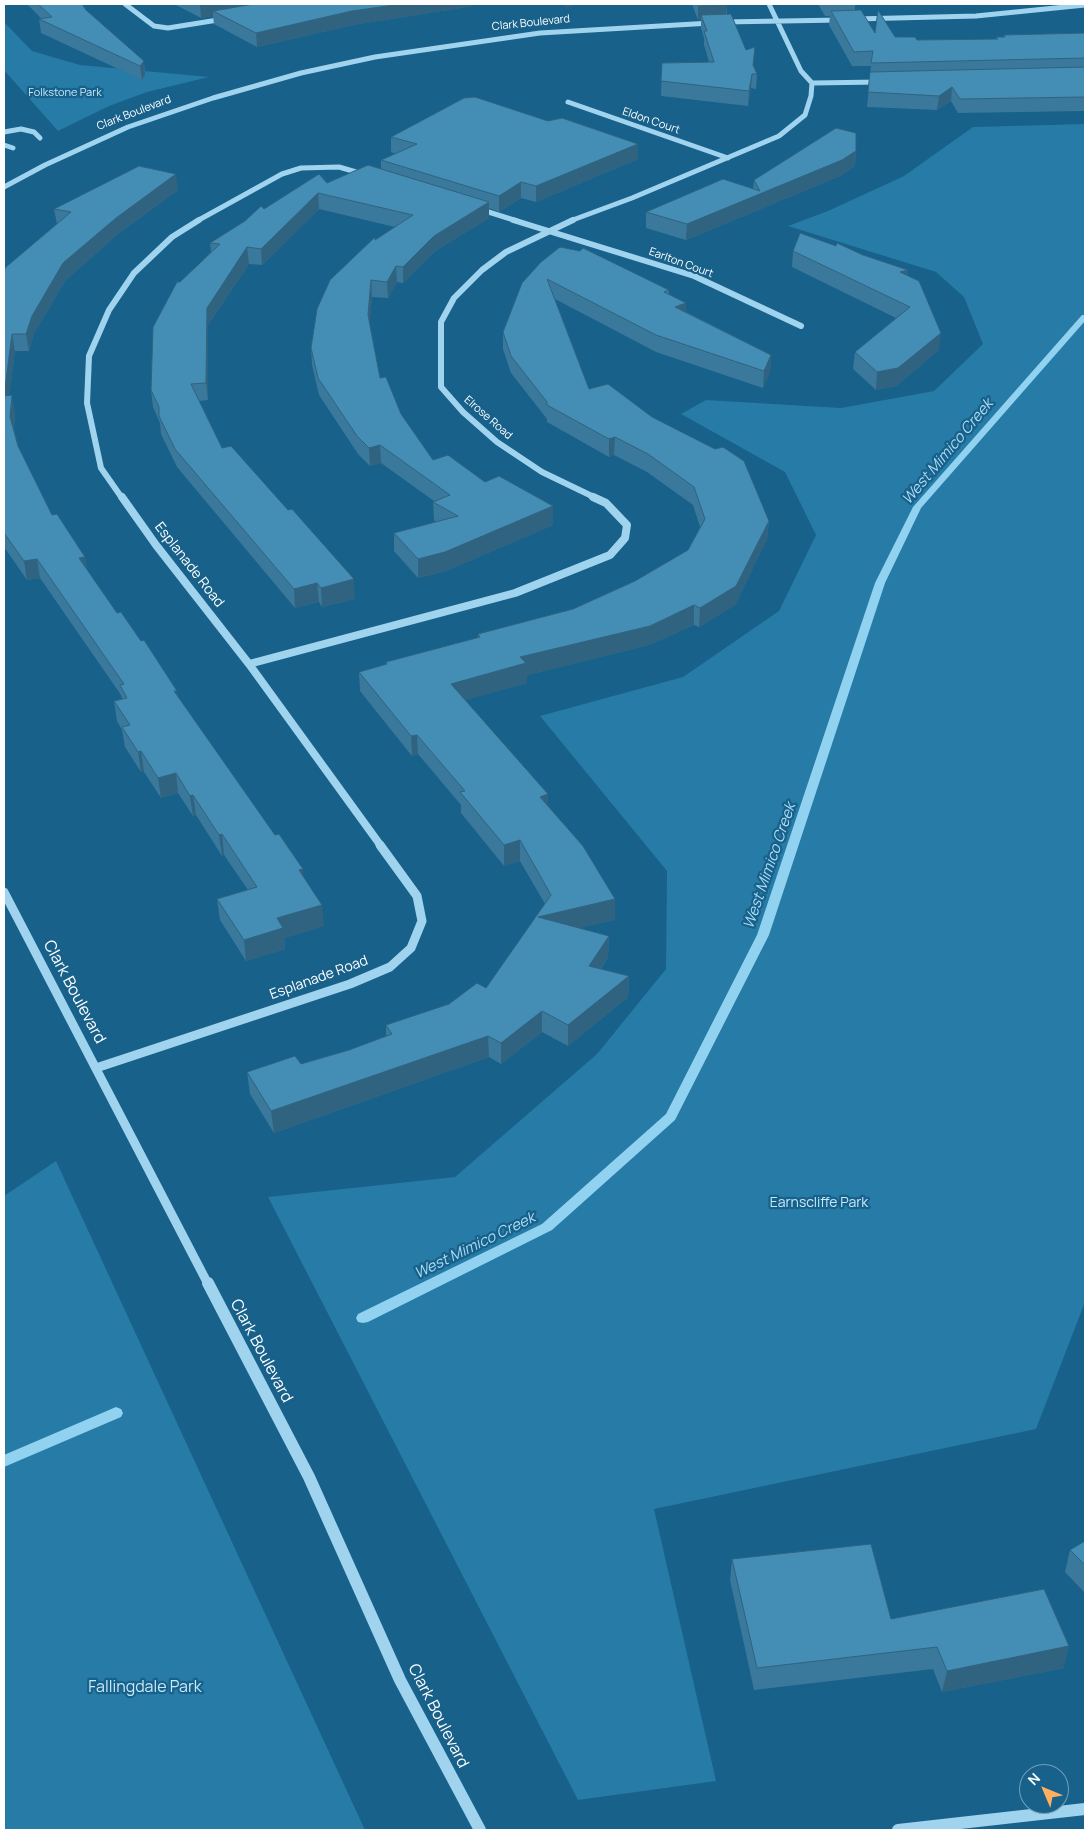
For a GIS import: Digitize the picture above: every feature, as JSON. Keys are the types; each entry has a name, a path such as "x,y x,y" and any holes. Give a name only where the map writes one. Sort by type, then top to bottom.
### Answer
{"street":[{"path":"125,4 146,22 168,28 229,18"},
{"path":"769,4 801,71 812,83 890,82"},
{"name":"Clark Boulevard","path":"4,187 45,164 128,127 213,98 338,65 453,44 540,33 632,26 976,16 1085,5"},
{"name":"Elrose Road","path":"249,664 515,592 610,555 625,538 627,525 606,503 542,472 497,442 463,412 441,386 441,322 454,298 482,270 506,252 550,230 779,136 805,115 811,96 812,83"},
{"name":"Eldon Court","path":"568,102 728,158"},
{"path":"4,132 21,129 34,132 40,138"},
{"path":"4,145 13,148"},
{"name":"Esplanade Road","path":"96,1068 350,984 390,967 411,948 422,920 417,896 249,664 156,545 101,468 87,404 90,356 108,310 134,273 172,237 230,202 282,174 301,168 339,167 368,176"},
{"path":"472,207 550,230"},
{"name":"Earlton Court","path":"550,230 694,276 801,326"},
{"name":"Clark Boulevard","path":"4,892 309,1476 400,1680 480,1830"},
{"path":"898,1830 1085,1809"}],"green space":[{"name":"Folkstone Park","path":"4,22 32,51 80,65 209,77 147,92 109,106 58,131 4,70"},
{"name":"Earnscliffe Park","path":"1085,124 1085,1302 1036,1429 654,1509 716,1781 578,1800 268,1197 455,1177 597,1054 666,969 667,871 540,716 683,677 779,611 816,535 785,472 681,414 706,400 841,408 934,391 983,344 964,297 936,272 788,226 828,211 904,176 973,127"},
{"name":"Fallingdale Park","path":"56,1161 365,1830 4,1830 4,1196"}],"building":[{"path":"38,4 82,4 86,10 144,61 140,66 39,19 52,17"},
{"path":"254,4 401,4 352,11 256,33 213,11"},
{"path":"697,4 726,4 698,6"},
{"path":"861,10 875,33 878,10 895,37 915,37 917,40 998,39 996,37 1005,37 1004,35 1085,33 1085,58 871,63 873,51 854,52 831,11"},
{"path":"731,14 746,50 755,47 753,65 757,74 752,74 749,91 661,81 662,63 714,62 704,31 707,31 701,15"},
{"path":"1085,67 1085,97 960,99 952,87 939,96 868,92 870,72"},
{"path":"475,97 548,121 562,118 638,144 536,186 521,182 499,196 381,160 417,144 391,137 464,98"},
{"path":"836,128 856,133 856,151 842,160 687,224 646,212 723,179 760,191 754,180"},
{"path":"368,165 489,202 434,236 403,267 396,266 387,282 371,280 368,315 380,378 386,377 401,414 433,460 448,455 485,482 499,476 553,506 445,552 418,559 394,533 458,516 433,502 450,495 380,445 369,448 357,436 318,378 311,348 317,309 330,280 375,237 375,240 413,215 318,193 261,249 247,247 207,308 206,383 191,384 222,448 231,446 288,510 292,509 354,579 321,588 317,583 294,589 175,449 159,416 159,407 151,390 153,327 177,282 180,282 220,244 210,243 245,221 261,206 264,209 319,174 327,183"},
{"path":"139,166 176,174 116,218 63,263 32,316 26,334 12,334 4,396 4,271 6,267 71,212 54,209"},
{"path":"800,233 836,246 837,243 863,255 908,270 900,272 919,281 941,333 898,368 877,372 855,352 910,307 793,251"},
{"path":"560,247 580,251 583,248 669,290 664,292 686,303 675,307 771,355 764,371 656,335 547,279 589,389 608,384 652,417 715,449 723,447 744,461 769,521 736,586 700,608 694,605 650,626 520,657 526,663 451,684 548,794 540,797 583,846 615,899 538,917 609,936 589,966 629,976 568,1025 542,1011 501,1043 488,1036 271,1111 247,1072 295,1056 301,1064 349,1050 392,1034 386,1025 449,1004 477,983 486,988 551,895 520,840 504,845 460,792 465,791 417,735 411,736 359,672 387,664 386,662 480,637 478,634 573,609 635,581 688,550 705,519 694,487 648,454 615,437 609,439 547,405 547,402 511,356 503,332 522,283 541,262"},
{"path":"12,395 10,417 18,446 52,515 57,514 85,557 79,558 117,613 121,612 141,641 144,640 177,691 174,691 275,835 279,834 303,869 299,870 322,905 277,918 283,928 244,940 217,899 257,887 222,834 219,835 193,795 190,796 176,773 158,778 141,751 138,752 122,727 130,725 114,701 127,698 120,685 124,684 37,559 24,561 4,533 4,396"},
{"path":"1085,1541 1085,1565 1070,1550"},
{"path":"871,1544 891,1619 1044,1589 1069,1646 947,1671 937,1647 757,1668 732,1559"}],"waterway":[{"name":"West Mimico Creek","path":"363,1318 547,1227 671,1117 763,935 880,583 917,507 1085,317"},
{"name":"West Mimico Creek","path":"4,1461 116,1413"}]}
